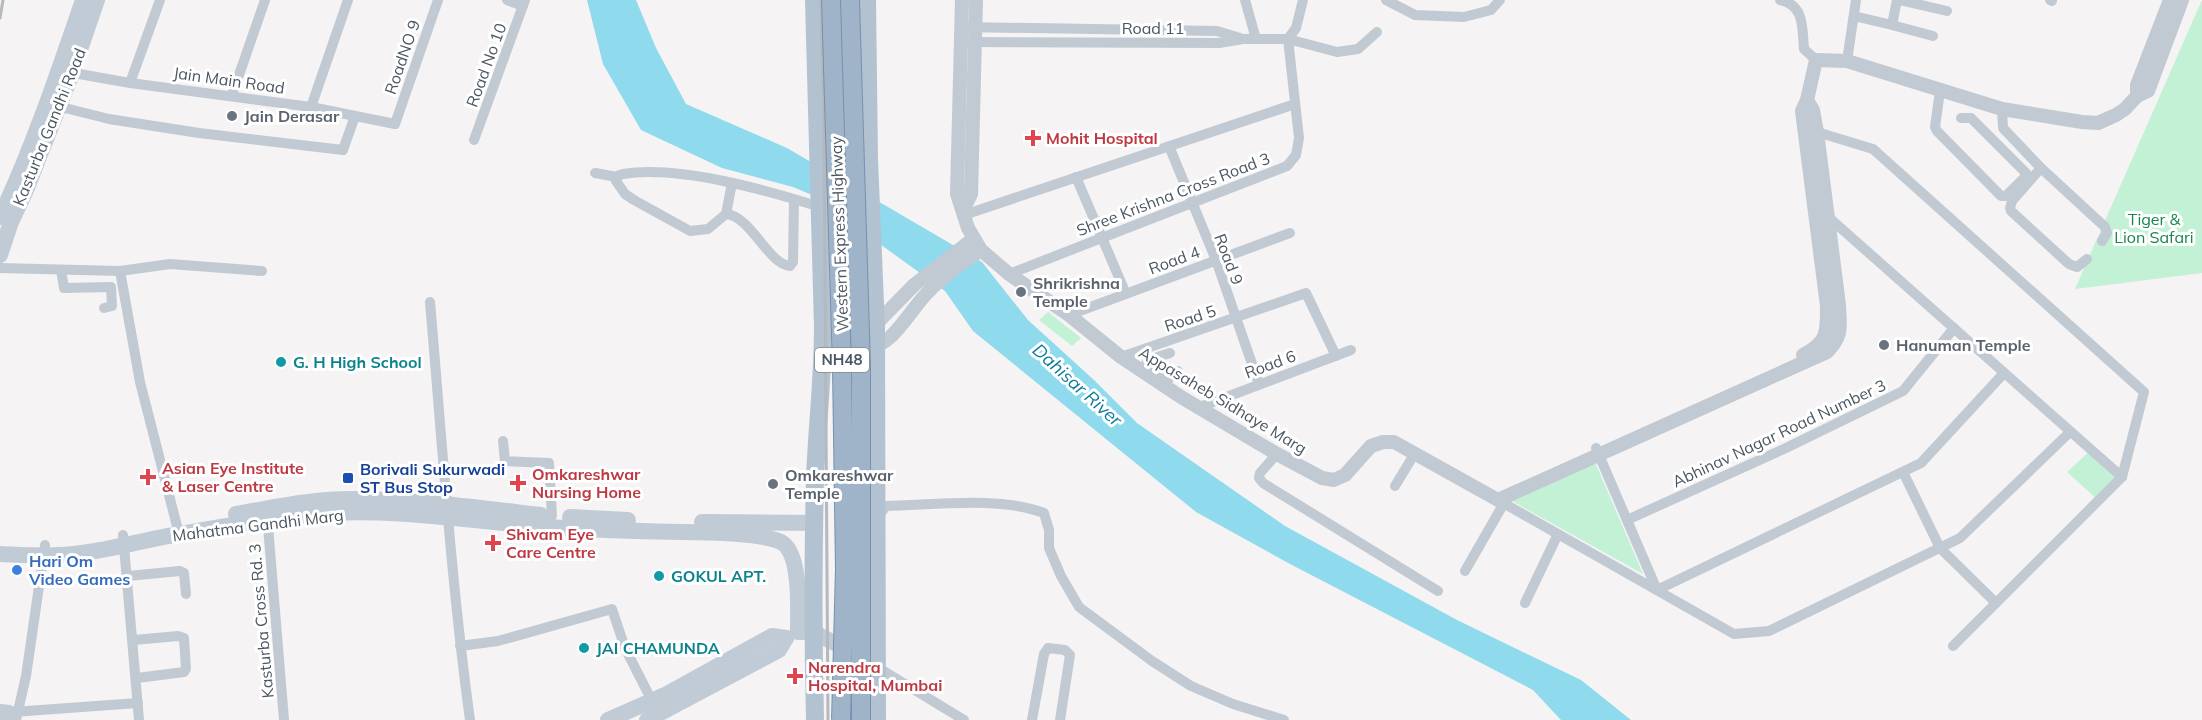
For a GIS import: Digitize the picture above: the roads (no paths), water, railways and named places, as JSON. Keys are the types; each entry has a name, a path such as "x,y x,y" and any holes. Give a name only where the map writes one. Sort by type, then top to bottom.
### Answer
{"highway":[{"name":"Western Express Highway","path":"831,0 845,569 841,720"},
{"name":"Western Express Highway","path":"850,0 861,366 861,720"}],"main road":[{"name":"Kasturba Gandhi Road","path":"66,72 83,0"},
{"name":"Kasturba Gandhi Road","path":"0,255 21,187 52,105 98,0"},
{"path":"804,622 815,523 822,353 819,131 814,0"},
{"path":"867,0 869,159 876,324 877,720"},
{"name":"Kasturba Gandhi Road","path":"0,217 21,187"},
{"path":"820,209 874,264"},
{"path":"0,554 124,540 267,515 310,502 357,499 597,531 706,532 768,538 782,542 790,550 794,565 804,622 815,720"},
{"path":"447,511 705,522 815,523 876,519"},
{"path":"0,546 44,550"},
{"path":"804,622 877,667"},
{"path":"608,720 661,711 772,636 804,622"}],"street":[{"path":"130,83 160,0"},
{"path":"232,95 265,0"},
{"path":"311,107 348,0"},
{"name":"RoadNO 9","path":"395,124 438,0"},
{"path":"507,0 524,3"},
{"path":"962,0 968,34 971,194 964,213"},
{"path":"968,34 976,0"},
{"path":"1245,0 1256,39"},
{"path":"1288,39 1296,28 1303,0"},
{"path":"1386,0 1415,15 1464,17 1491,10 1500,0"},
{"path":"1780,0 1790,2 1799,11 1804,49 1816,60 1846,61 2002,109 2098,123 2125,109 2137,96 2148,91 2182,0"},
{"path":"1846,61 1856,0"},
{"path":"1892,25 1898,0 1947,11"},
{"path":"2137,96 2137,85 2170,0"},
{"name":"Road No 10","path":"474,140 524,3"},
{"path":"1854,16 1933,36"},
{"path":"968,34 1216,31 1243,39 1288,39 1337,52 1358,49 1377,32"},
{"name":"Shree Krishna Cross Road 3","path":"1009,274 1287,166 1296,155 1299,138 1288,39"},
{"path":"1465,571 1498,500 1598,451 1749,383 1810,351 1826,336 1827,306 1821,214 1811,132 1802,111 1807,100 1816,60"},
{"name":"Jain Main Road","path":"66,72 130,83 311,107 395,124"},
{"path":"1940,91 1935,127 1937,131 2004,196 2024,178 2026,173 1976,124 1967,117 1961,118"},
{"path":"964,213 1295,104"},
{"path":"52,105 109,118 199,133 343,150 355,116"},
{"path":"2002,109 2003,128"},
{"path":"1976,124 2003,128 2105,227 2107,233 2102,241"},
{"path":"1811,132 1873,149 2144,392 2122,477 1953,646"},
{"name":"Road 9","path":"1169,146 1216,260 1259,384"},
{"path":"1961,151 1976,165 1977,171"},
{"path":"2042,168 2012,201 2011,211 2069,264 2077,267 2087,259"},
{"path":"595,173 617,177 623,174 650,171 732,183 794,199 820,209"},
{"path":"617,177 618,184 625,194 690,231 708,229 726,214 732,183"},
{"path":"1076,177 1126,294"},
{"path":"2068,193 2070,199 2083,213"},
{"path":"726,214 736,215 779,263 790,266 794,262 794,199"},
{"name":"Appasaheb Sidhaye Marg","path":"964,213 971,249 1069,315 1121,357 1165,382 1200,407 1277,454 1322,478 1334,480 1345,475 1371,446 1383,442 1394,442 1498,500"},
{"path":"1821,214 2122,477"},
{"name":"Road 4","path":"1069,315 1290,233"},
{"path":"822,328 876,324 914,285 971,249"},
{"path":"822,353 876,347 889,338 924,296 971,249"},
{"path":"0,268 120,271 170,264 262,271"},
{"path":"61,270 64,288 111,287 112,306 104,308"},
{"path":"120,271 140,382 178,529"},
{"name":"Road 5","path":"1121,357 1155,352 1306,293 1336,356"},
{"path":"430,302 447,511 460,646 470,720"},
{"name":"Abhinav Nagar Road Number 3","path":"1627,520 1903,391 1954,328"},
{"name":"Road 6","path":"1200,407 1351,350"},
{"path":"1170,353 1155,352 1145,366 1165,382 1178,370"},
{"path":"1657,590 1921,463 2004,373"},
{"path":"1498,500 1734,634 1769,631 1960,538 2070,432"},
{"path":"503,441 504,458 508,463 549,463 552,516"},
{"path":"1598,451 1657,590"},
{"path":"1395,486 1415,453"},
{"path":"1277,454 1260,473 1259,478 1263,483 1438,591"},
{"path":"1903,472 1940,548 1996,603"},
{"path":"876,519 886,506 1014,504 1044,513 1049,530 1049,548 1060,576 1079,607 1152,662 1191,686 1233,704 1284,720"},
{"name":"Kasturba Cross Rd. 3","path":"267,515 284,720"},
{"path":"1526,603 1558,534"},
{"path":"124,540 139,720"},
{"path":"8,712 26,676 44,550"},
{"path":"128,576 180,571 184,573 186,594"},
{"path":"460,646 498,641 612,609 625,648 661,711"},
{"path":"134,640 178,636 184,638 186,669 184,672 137,678"},
{"path":"1032,720 1044,654 1048,648 1065,650 1070,656 1060,720"},
{"path":"877,667 964,720"},
{"path":"8,712 138,703"}],"water":[{"name":"Dahisar River","path":"587,0 636,0 656,48 686,104 787,148 982,262 1028,320 1137,423 1285,526 1457,620 1581,680 1631,720 1561,720 1533,690 1290,564 1196,512 973,331 945,291 812,195 793,187 722,168 641,130 603,64"}],"railway":[{"path":"0,18 3,0"},
{"path":"821,0 828,720"}],"place":[{"name":"Jain Derasar","path":"232,116"},
{"name":"Mohit Hospital","path":"1033,138"},
{"name":"Shrikrishna Temple","path":"1021,292"},
{"name":"Hanuman Temple","path":"1884,345"},
{"name":"G. H High School","path":"281,362"},
{"name":"Asian Eye Institute & Laser Centre","path":"148,477"},
{"name":"Borivali Sukurwadi ST Bus Stop","path":"348,478"},
{"name":"Omkareshwar Nursing Home","path":"518,483"},
{"name":"Omkareshwar Temple","path":"773,484"},
{"name":"Shivam Eye Care Centre","path":"493,543"},
{"name":"Hari Om Video Games","path":"17,570"},
{"name":"GOKUL APT.","path":"659,576"},
{"name":"JAI CHAMUNDA","path":"584,648"},
{"name":"Narendra Hospital, Mumbai","path":"795,676"}],"park label":[{"name":"Tiger & Lion Safari","path":"2154,228"}]}
